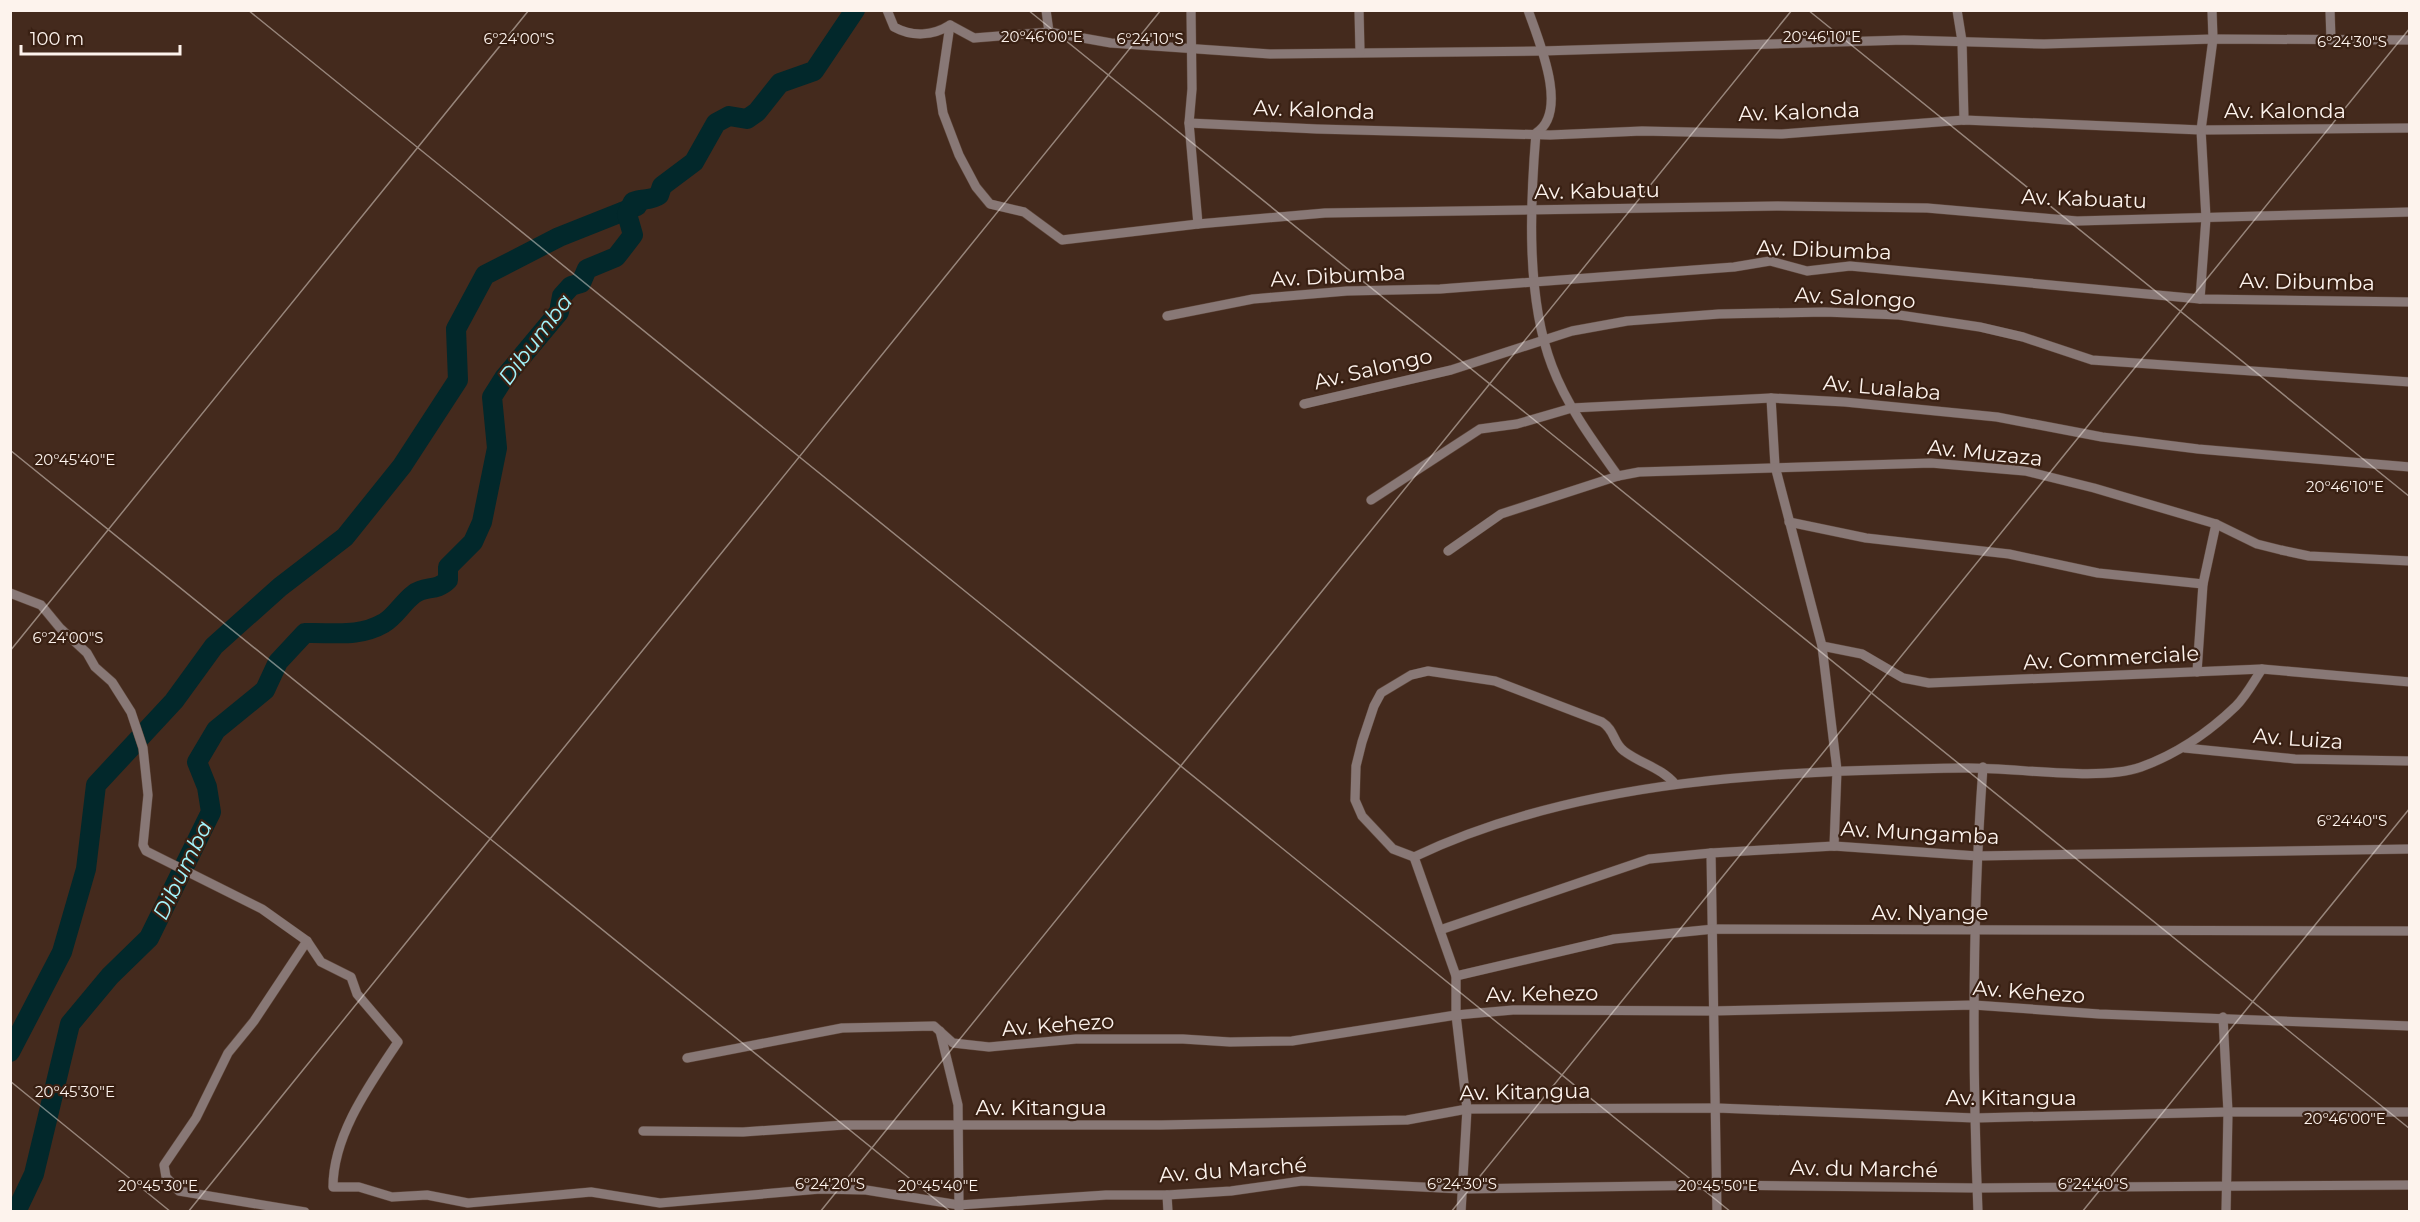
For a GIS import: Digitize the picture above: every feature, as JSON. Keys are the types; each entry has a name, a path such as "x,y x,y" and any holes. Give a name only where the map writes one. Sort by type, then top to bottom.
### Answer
{"street":[{"path":"887,10 894,27 918,34 938,32 950,25 974,38 1049,32 1111,43 1270,54 1542,51 1810,42 1962,41 2044,44 2213,39 2409,40"},
{"path":"1046,10 1049,32"},
{"path":"1191,10 1189,123 1198,224"},
{"path":"1359,10 1360,52"},
{"path":"1528,10 1551,84 1551,105 1543,129 1536,133 1533,179 1534,280 1544,341 1552,366 1572,408 1618,476"},
{"path":"1957,10 1962,41 1964,120"},
{"path":"2200,299 2206,218 2201,130 2213,39 2212,10"},
{"path":"2330,10 2331,40"},
{"name":"Av. Kabuatu","path":"950,25 940,84 943,112 959,155 976,187 990,204 1024,212 1062,240 1198,224 1325,213 1777,206 1927,208 2077,221 2409,212"},
{"name":"Av. Kalonda","path":"1189,123 1317,129 1536,133 1642,131 1782,134 1964,120 2201,130 2409,128"},
{"name":"Av. Dibumba","path":"1167,316 1253,299 1347,291 1440,289 1534,280 1734,267 1770,261 1807,271 1851,266 2200,299 2409,302"},
{"name":"Av. Salongo","path":"1304,404 1451,370 1572,331 1627,321 1719,314 1836,312 1899,315 1980,327 2025,338 2092,360 2409,382"},
{"path":"1771,398 1775,466 1822,646 1838,770 1834,846"},
{"name":"Av. Lualaba","path":"1371,500 1480,429 1516,424 1572,408 1771,398 1845,402 1997,417 2102,437 2177,446 2409,466"},
{"name":"Av. Muzaza","path":"1448,551 1501,514 1618,476 1639,472 1775,466 1840,468 1930,464 2025,471 2094,488 2216,524 2257,544 2309,556 2409,561"},
{"path":"1789,522 1866,538 2009,554 2098,573 2203,584"},
{"path":"2197,672 2203,584 2216,524"},
{"path":"10,593 41,605 60,628 87,652 95,667 112,682 131,712 143,748 148,795 143,845 146,851 262,909 307,941 254,1021 228,1053 196,1118 165,1165 166,1177 179,1191 305,1212"},
{"name":"Av. Commerciale","path":"1822,646 1862,654 1903,678 1929,683 2262,669 2409,682"},
{"path":"1675,784 1664,772 1622,749 1613,730 1602,722 1495,681 1428,671 1411,675 1381,693 1374,706 1362,742 1354,786 1355,800 1362,816 1394,849 1414,857 1455,837 1541,810 1675,784 1838,770 1983,767 2105,773 2140,768 2185,748 2237,705 2262,669"},
{"name":"Av. Luiza","path":"2185,748 2295,759 2409,762"},
{"path":"1978,1212 1974,1005 1977,856 1983,767"},
{"name":"Av. Mungamba","path":"1440,930 1649,859 1711,853 1834,846 1977,856 2409,849"},
{"path":"1711,853 1717,1212"},
{"path":"1414,857 1456,976 1456,1015 1467,1109 1461,1212"},
{"name":"Av. Nyange","path":"1456,976 1614,939 1714,929 2409,931"},
{"name":"Av. du Marché","path":"307,941 321,962 351,977 357,994 398,1042 371,1083 354,1115 333,1171 333,1187 359,1187 392,1197 427,1195 468,1203 591,1192 660,1203 820,1190 866,1190 959,1208 1106,1195 1167,1195 1231,1191 1302,1180 1462,1189 1716,1185 1977,1188 2409,1185"},
{"name":"Av. Kehezo","path":"687,1058 842,1028 913,1024 933,1026 953,1043 989,1047 1076,1039 1292,1041 1456,1015 1513,1010 1712,1011 1974,1005 2099,1014 2409,1026"},
{"path":"2223,1017 2228,1112 2226,1212"},
{"path":"940,1031 958,1105 959,1208"},
{"name":"Av. Kitangua","path":"643,1131 743,1132 844,1125 1149,1125 1407,1120 1467,1109 1717,1107 1975,1118 2228,1112 2409,1112"},
{"path":"1167,1195 1168,1212"}],"waterway":[{"name":"Dibumba","path":"16,1212 34,1174 70,1024 110,976 149,938 211,812 207,787 197,762 216,730 265,690 278,662 305,633 345,633 374,628 388,620 418,591 439,586 448,580 448,567 473,542 482,522 497,448 492,397 504,378 559,312 562,296 571,286 581,283 587,269 616,257 633,235 627,214 633,202 659,195 662,186 694,162 716,123 729,116 747,119 757,112 780,83 814,71 855,10"},
{"path":"10,1052 62,952 86,869 96,785 174,701 214,646 280,587 345,537 402,466 458,380 456,329 485,275 559,237 637,206"}]}
